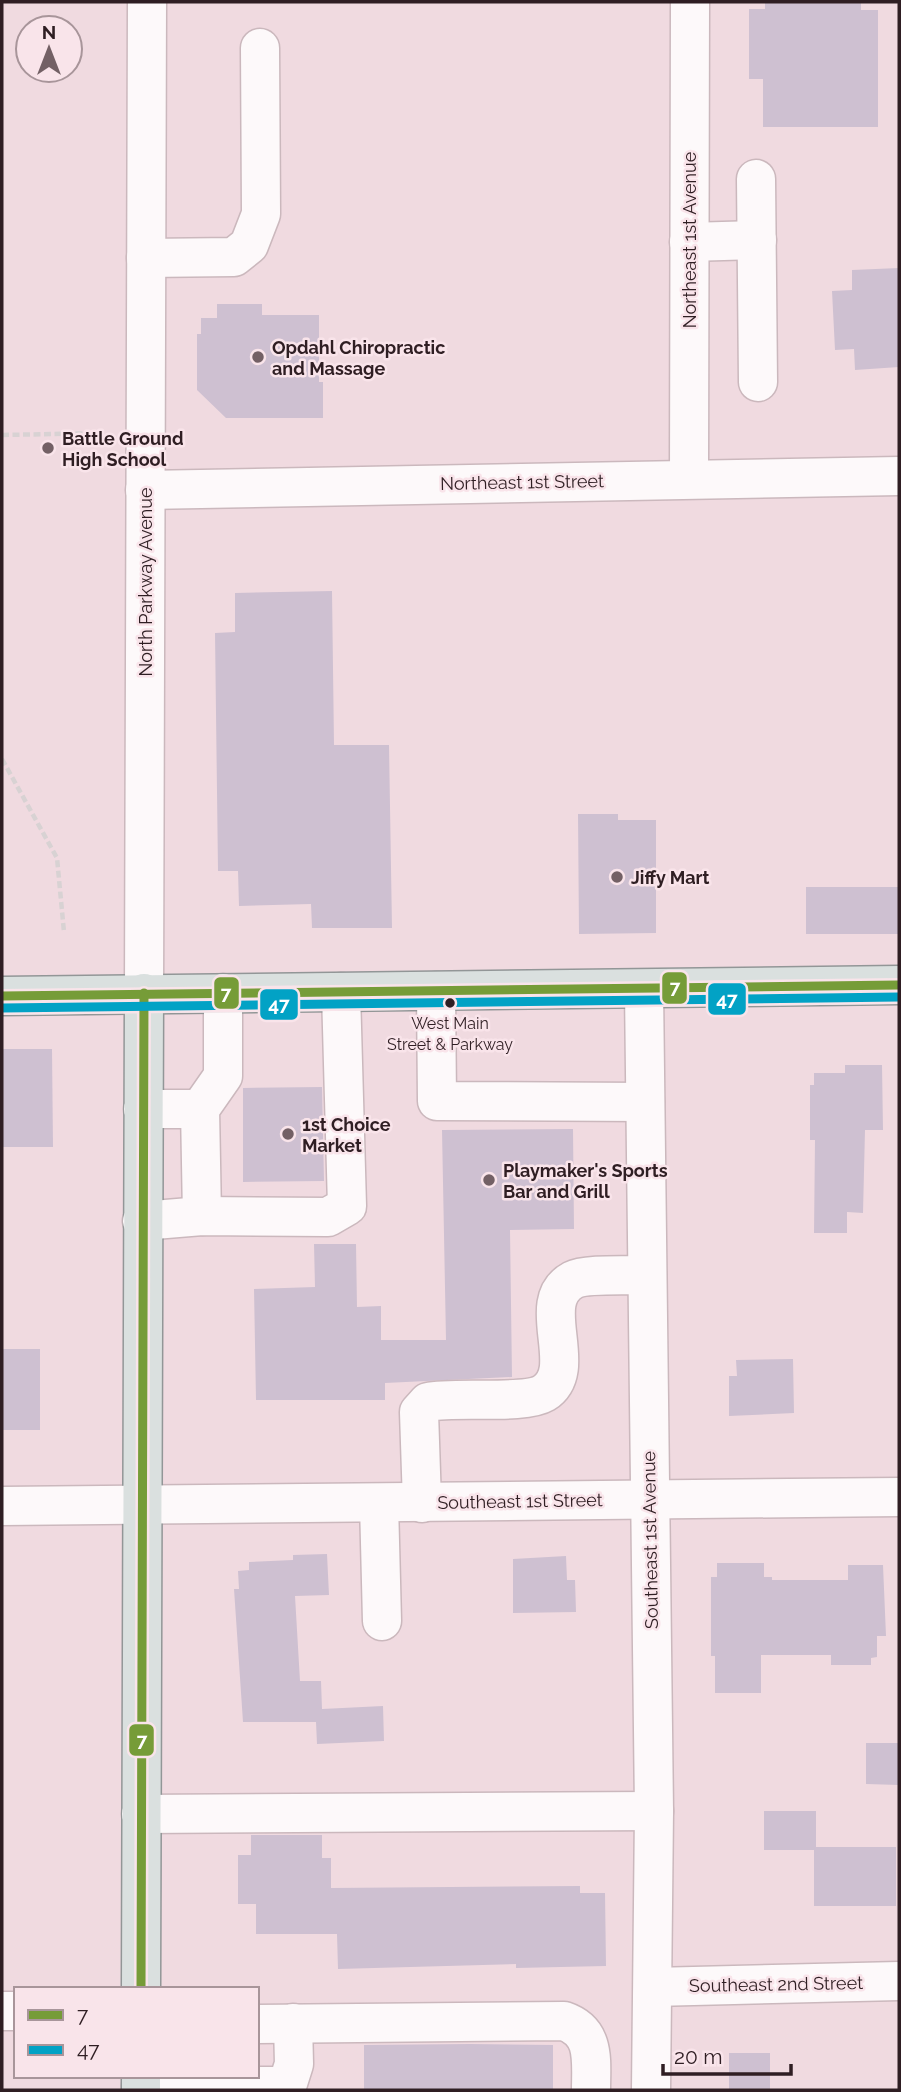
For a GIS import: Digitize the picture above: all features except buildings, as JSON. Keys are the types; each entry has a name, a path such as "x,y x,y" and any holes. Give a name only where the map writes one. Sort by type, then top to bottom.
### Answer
{"main road":[{"path":"2,996 899,985"},
{"path":"141,1987 144,993"}],"street":[{"name":"North Parkway Avenue","path":"144,993 147,2"},
{"name":"Northeast 1st Avenue","path":"689,478 690,2"},
{"path":"146,258 234,257 249,245 261,214 260,48"},
{"path":"756,179 758,382"},
{"path":"690,242 757,240"},
{"name":"Northeast 1st Street","path":"145,491 689,478 899,476"},
{"name":"Southeast 1st Avenue","path":"645,990 654,1811 651,2090"},
{"path":"436,991 437,1101 645,1102"},
{"path":"142,1221 202,1216 328,1217 347,1206 341,992"},
{"path":"202,1216 200,1109 223,1076 223,993"},
{"path":"143,1109 200,1109"},
{"path":"422,1503 419,1412 428,1402 528,1398 545,1392 555,1381 559,1361 556,1301 564,1287 575,1279 647,1275"},
{"name":"Southeast 1st Street","path":"2,1506 899,1497"},
{"path":"379,1503 382,1621"},
{"path":"141,1814 654,1811"},
{"name":"Southeast 2nd Street","path":"653,1987 899,1981"},
{"path":"141,2084 274,2086 288,2083 293,2064 275,2024 564,2021 578,2025 589,2039 591,2090"}],"path":[{"path":"2,435 145,431"},
{"path":"2,759 57,858 64,932"}],"transit line":[{"name":"7","path":"2,996 899,985"},
{"name":"7","path":"141,1987 144,993"},
{"name":"47","path":"2,1008 899,997"}],"place":[{"name":"Opdahl Chiropractic and Massage","path":"258,357"},
{"name":"Battle Ground High School","path":"48,448"},
{"name":"Jiffy Mart","path":"617,877"},
{"name":"West Main Street & Parkway","path":"450,1003"},
{"name":"1st Choice Market","path":"288,1134"},
{"name":"Playmaker's Sports Bar and Grill","path":"489,1180"}]}
